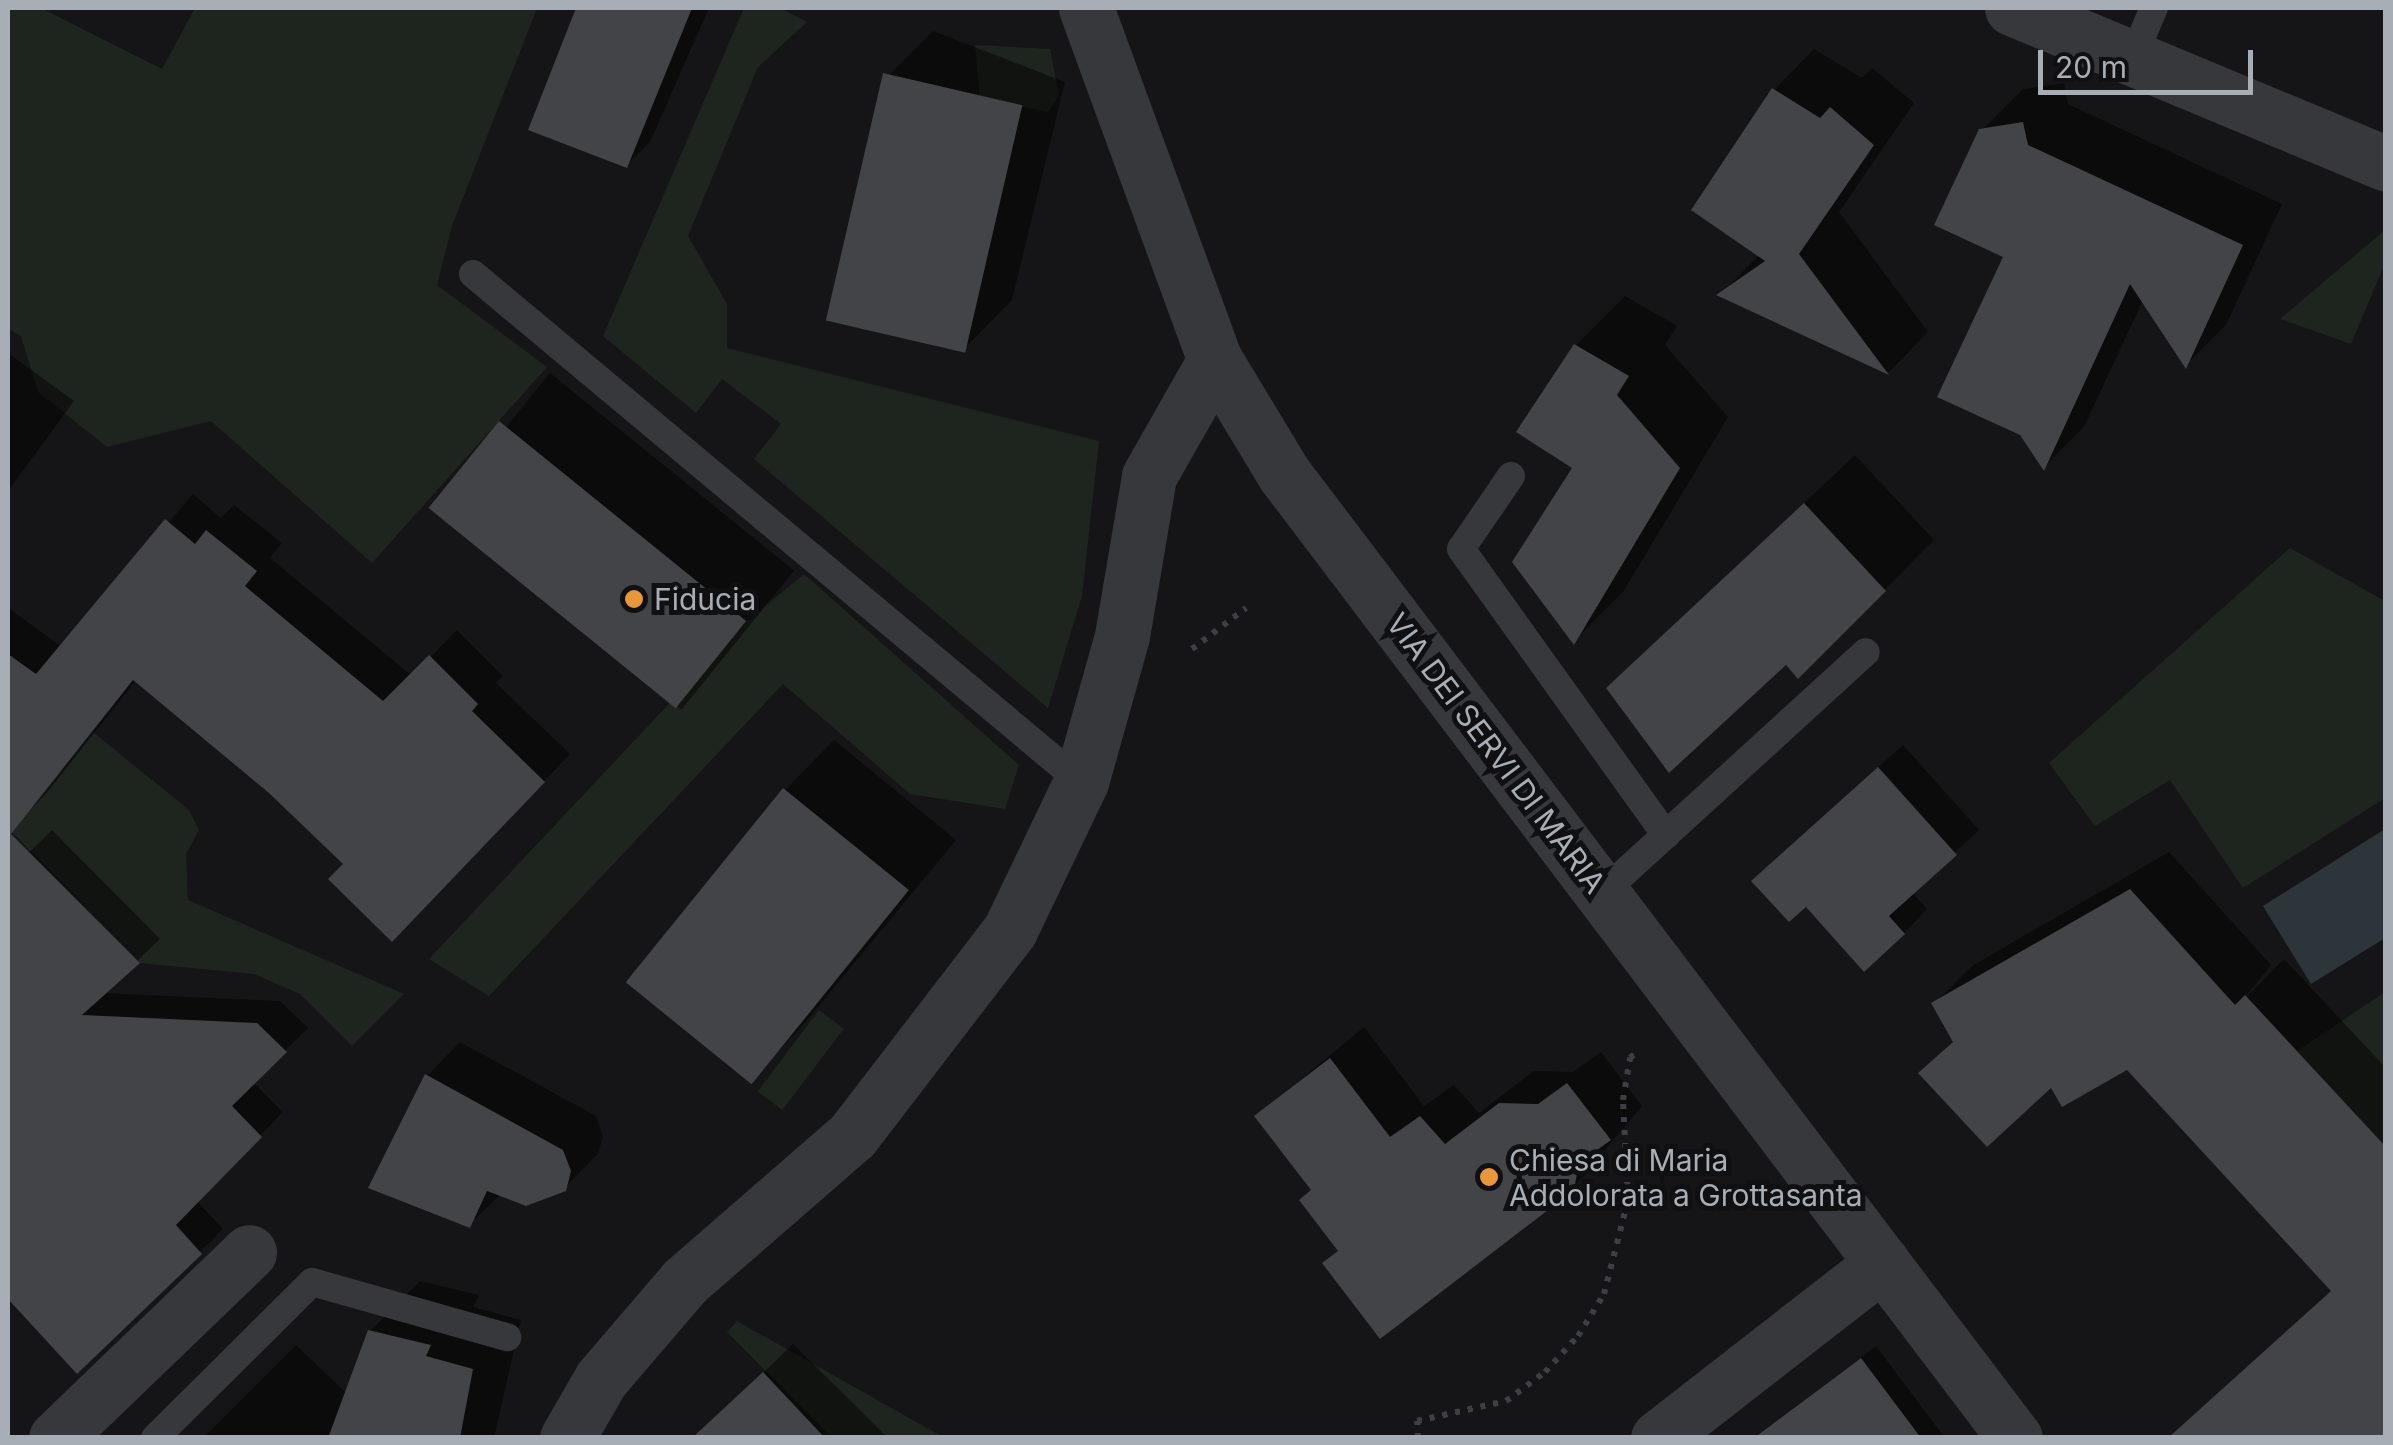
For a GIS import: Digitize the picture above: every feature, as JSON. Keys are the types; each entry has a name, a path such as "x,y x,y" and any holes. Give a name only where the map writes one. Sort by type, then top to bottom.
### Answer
{"street":[{"name":"VIA DEI SERVI DI MARIA","path":"1086,8 1215,360 1284,474 2015,1438"},
{"path":"2012,8 2386,164"},
{"path":"567,1438 601,1379 685,1281 852,1136 1010,930 1080,782 1122,636 1149,476 1215,360"},
{"path":"56,1438 250,1252"},
{"path":"1658,1438 1883,1263"}],"lane":[{"path":"2132,58 2154,8"},
{"path":"473,274 1080,782"},
{"path":"1511,476 1460,549 1666,835"},
{"path":"1602,893 1866,652"},
{"path":"154,1438 312,1282 507,1337"}],"path":[{"path":"1192,649 1246,608"},
{"path":"1418,1438 1418,1420 1506,1401 1578,1336 1620,1248 1626,1151"}],"shaded area":[{"path":"8,8 41,8 162,69 195,8 537,8 452,226 437,285 547,367 372,563 211,421 107,447 38,392 21,336 9,329"},
{"path":"744,8 780,8 807,22 758,67 688,236 727,304 727,348 1099,441 1082,596 1048,708 754,459 781,424 722,379 696,413 603,336"},
{"path":"975,45 1050,49 1059,96 1048,112 980,98"},
{"path":"2385,230 2385,263 2351,344 2280,319"},
{"path":"2290,548 2385,601 2385,798 2243,888 2170,780 2095,826 2049,763"},
{"path":"804,574 1019,765 1005,809 910,794 783,684 489,996 429,959 746,622"},
{"path":"93,732 189,810 199,830 186,854 188,900 404,994 352,1046 300,994 254,974 140,963 8,828 8,759 22,740 61,772"},
{"path":"2385,829 2385,938 2311,984 2263,906"},
{"path":"2385,992 2385,1147 2297,1051"},
{"path":"819,1010 844,1029 782,1110 758,1091"},
{"path":"737,1321 943,1437 831,1437 727,1332"}],"building":[{"path":"576,8 692,8 627,168 528,130"},
{"path":"883,73 1022,105 965,353 826,320"},
{"path":"1772,88 1820,118 1830,107 1874,145 1799,254 1889,375 1716,295 1765,261 1691,210"},
{"path":"2023,122 2028,145 2243,245 2186,369 2130,284 2044,471 2020,435 1937,397 2003,257 1934,225 1979,129"},
{"path":"1574,344 1629,376 1617,395 1680,468 1574,645 1512,562 1572,468 1516,432"},
{"path":"499,421 746,621 676,708 429,508"},
{"path":"1804,503 1886,591 1798,679 1786,665 1669,773 1606,688"},
{"path":"165,519 195,544 206,530 257,571 245,586 383,701 429,655 478,704 472,711 545,782 392,942 328,879 343,864 269,793 133,680 11,834 140,963 82,1015 257,1023 287,1052 232,1106 262,1137 176,1225 202,1254 77,1374 8,1299 8,654 36,674"},
{"path":"1878,767 1957,855 1889,916 1905,934 1864,972 1806,907 1789,922 1751,881"},
{"path":"783,788 909,890 752,1084 626,982"},
{"path":"2130,889 2235,1005 2245,995 2386,1147 2386,1438 2168,1438 2331,1291 2127,1070 2062,1107 2051,1088 1987,1147 1918,1073 1953,1042 1931,1003"},
{"path":"1330,1058 1390,1137 1420,1116 1445,1144 1499,1103 1538,1104 1567,1083 1611,1140 1579,1163 1574,1190 1380,1339 1322,1263 1338,1251 1299,1200 1311,1190 1254,1116"},
{"path":"425,1074 563,1150 571,1171 566,1191 526,1206 487,1191 470,1228 368,1188"},
{"path":"368,1330 431,1345 426,1356 473,1369 460,1438 328,1438"},
{"path":"1861,1358 1921,1438 1754,1438 1829,1382"},
{"path":"763,1372 825,1438 692,1438"}],"place":[{"name":"Fiducia","path":"634,599"},
{"name":"Chiesa di Maria Addolorata a Grottasanta","path":"1489,1177"}]}
